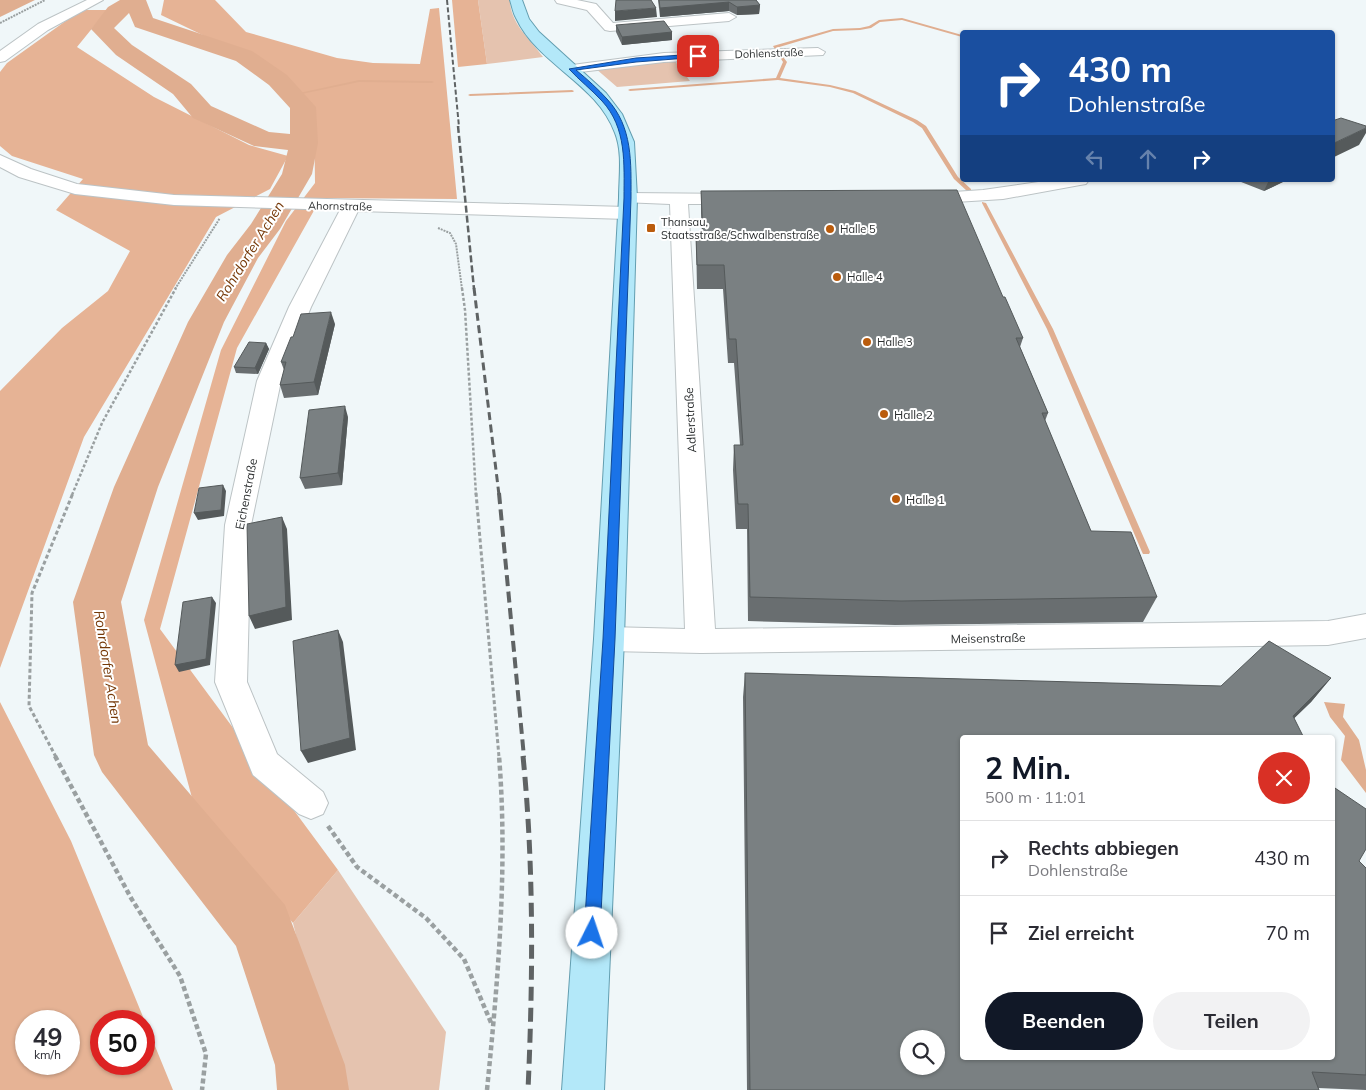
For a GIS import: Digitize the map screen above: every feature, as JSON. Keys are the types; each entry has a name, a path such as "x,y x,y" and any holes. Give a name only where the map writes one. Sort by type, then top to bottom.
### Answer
{"main road":[{"path":"516,0 518,13 536,37 606,101 624,134 627,151 627,206 609,639 582,1090"}],"street":[{"path":"0,58 43,28 97,0"},
{"path":"561,0 590,7 610,27 729,17"},
{"name":"Dohlenstraße","path":"572,69 636,60 818,52"},
{"name":"Ahornstraße","path":"0,160 25,173 75,189 174,200 433,208 627,206 679,199 757,199"},
{"path":"902,199 960,199 1070,182"},
{"name":"Adlerstraße","path":"679,199 701,641"},
{"name":"Eichenstraße","path":"311,803 265,764 231,682 238,525 270,381 338,205"},
{"name":"Meisenstraße","path":"609,639 701,641 1328,634 1366,626"}],"path":[{"path":"0,23 44,0"},
{"path":"202,1090 206,1054 180,976 131,898 29,706 32,593 102,423 177,285 239,203"},
{"path":"433,208 430,215 434,226 450,233 456,244 464,310 477,509 503,806 501,914 494,1027 487,1090"},
{"path":"311,803 357,867 426,918 464,960 494,1027"}],"shaded area":[{"path":"0,0 35,0 0,17"},
{"path":"164,0 215,0 246,32 337,58 373,63 420,64 430,9 439,8 457,199 321,198 237,348 160,629 338,870 293,923 195,809 144,620 221,350 286,221 315,183 314,107 242,54 161,15"},
{"path":"452,0 478,0 487,64 458,67"},
{"path":"478,0 510,0 513,16 517,23 543,57 487,64"},
{"path":"81,10 107,10 77,47 154,97 249,145 288,156 270,189 216,217 84,437 0,668 0,391 62,328 108,291 130,251 56,210 83,179 12,156 0,146 0,72 7,63"},
{"path":"675,61 690,81 617,87 595,68"},
{"path":"0,702 71,841 140,1010 90,1010 90,1075 155,1075 155,1046 173,1090 0,1090"},
{"path":"1324,702 1345,704 1343,717 1359,740 1366,770 1366,793 1341,760 1345,736 1330,717"},
{"path":"338,870 446,1032 439,1090 330,1090 329,1068 293,923"}],"building":[{"path":"616,0 651,0 656,8 615,11"},
{"path":"659,0 756,0 760,5 737,7 729,2 660,8"},
{"path":"664,21 672,32 622,37 616,25"},
{"path":"1341,118 1366,126 1366,128 1335,143 1335,120"},
{"path":"957,190 1003,297 1005,297 1023,338 1016,338 1048,413 1042,413 1091,531 1131,532 1157,597 901,601 750,597 748,504 738,504 734,445 743,445 736,339 729,339 724,265 697,265 696,237 703,236 701,191"},
{"path":"331,312 314,382 280,385 286,362 281,362 301,314"},
{"path":"249,342 266,343 255,368 234,367"},
{"path":"345,406 338,473 300,478 309,410"},
{"path":"223,485 221,510 194,513 199,488"},
{"path":"282,517 286,607 249,616 247,524"},
{"path":"212,597 206,659 175,665 183,602"},
{"path":"338,630 350,738 301,751 293,641"},
{"path":"1269,641 1331,678 1293,716 1302,735 960,735 960,1060 1335,1060 1335,788 1366,809 1366,849 1359,861 1366,868 1366,1075 1312,1072 1319,1090 750,1090 745,673 1221,686"}],"waterway":[{"name":"Rohrdorfer Achen","path":"135,0 143,22 244,56 278,80 303,107 304,143 264,140 202,112 182,89 124,50 102,29 116,12 135,0"},
{"path":"778,79 785,62 774,47 833,30 860,29 870,27 879,21 902,19 960,35"},
{"path":"630,90 778,79"},
{"path":"778,79 830,86 854,92 915,121 924,127 960,182"},
{"path":"292,95 359,81 432,82"},
{"path":"470,95 572,91"},
{"name":"Rohrdorfer Achen","path":"304,143 297,174 264,229 243,255 206,322 136,487 97,602 122,755 262,928 310,1065 313,1090"},
{"path":"960,182 969,190"},
{"path":"984,203 1050,329 1146,552"}],"railway":[{"path":"447,0 459,127"},
{"path":"458,126 474,289"},
{"path":"474,288 499,495"},
{"path":"499,493 524,757"},
{"path":"523,756 527,798 532,923 528,1090"}],"place":[{"name":"Thansau, Staatsstraße/Schwalbenstraße","path":"651,228"},
{"name":"Halle 5","path":"830,229"},
{"name":"Halle 4","path":"837,277"},
{"name":"Halle 3","path":"867,342"},
{"name":"Halle 2","path":"884,414"},
{"name":"Halle 1","path":"896,499"}],"route":[{"path":"592,933 609,639 628,198 627,151 624,134 616,116 606,101 572,69 636,60 698,56"}]}
